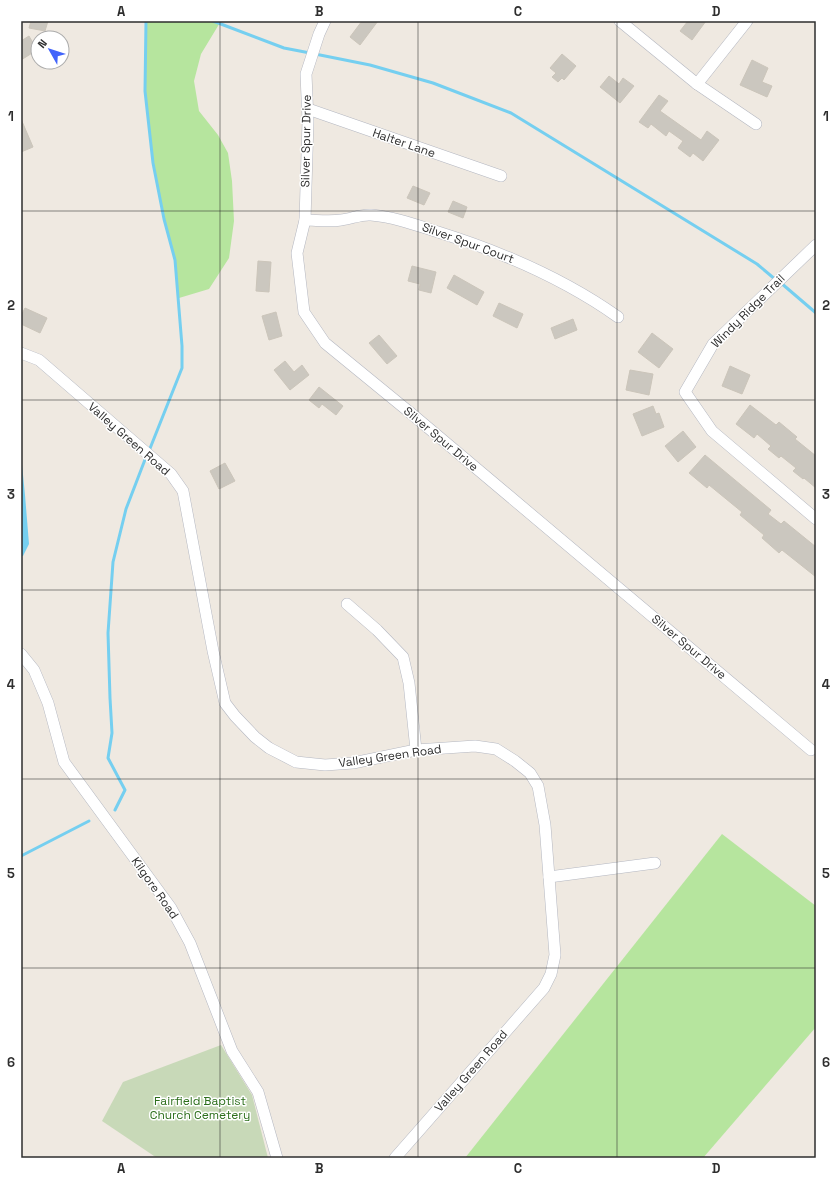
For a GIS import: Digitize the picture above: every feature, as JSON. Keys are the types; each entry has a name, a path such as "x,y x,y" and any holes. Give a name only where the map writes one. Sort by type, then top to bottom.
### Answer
{"street":[{"name":"Silver Spur Drive","path":"325,21 319,34 306,74 308,109 305,220 297,253 304,312 325,343 414,415 811,750"},
{"path":"620,21 697,84 756,124"},
{"path":"697,84 746,21"},
{"name":"Halter Lane","path":"308,109 501,176"},
{"name":"Silver Spur Court","path":"305,220 340,220 369,215 398,219 496,252 553,277 595,301 618,317"},
{"name":"Windy Ridge Trail","path":"816,245 713,344 685,392 712,431 816,519"},
{"name":"Valley Green Road","path":"21,353 39,360 171,474 183,491 213,651 225,703 234,716 255,737 269,748 296,762 325,765 353,763 416,750 475,746 496,749 530,773 538,786 545,826 555,955 551,974 544,988 395,1158"},
{"path":"347,604 377,630 403,657 409,684 416,750"},
{"name":"Kilgore Road","path":"21,654 34,670 48,703 64,762 171,908 190,943 232,1051 258,1092 277,1158"},
{"path":"549,877 655,863"}],"green space":[{"path":"146,21 221,21 201,54 194,81 199,111 218,135 228,153 232,181 234,221 229,258 209,289 179,298 175,260 164,219 153,163 145,91"},
{"path":"722,834 816,906 816,1027 703,1158 465,1158"},
{"name":"Fairfield Baptist Church Cemetery","path":"221,1045 252,1095 268,1158 157,1158 102,1121 123,1082"}],"water":[{"path":"21,455 29,544 23,556 21,556"}],"building":[{"path":"31,21 48,21 45,30 29,28"},
{"path":"362,21 378,21 360,45 350,37"},
{"path":"688,21 706,21 692,40 680,31"},
{"path":"29,36 30,38 30,54 21,60 21,41"},
{"path":"562,54 576,66 564,80 562,78 558,82 552,77 556,73 550,68"},
{"path":"752,60 768,68 762,82 772,86 767,97 740,85"},
{"path":"609,76 619,84 623,78 634,86 620,103 600,87"},
{"path":"659,95 668,101 660,111 701,140 707,131 719,140 703,161 693,153 690,157 678,148 683,141 669,131 666,136 651,124 648,128 639,122"},
{"path":"21,119 33,147 21,152"},
{"path":"413,186 430,193 424,205 407,198"},
{"path":"453,201 467,207 463,218 448,212"},
{"path":"258,261 271,262 269,292 256,291"},
{"path":"412,266 436,272 431,293 419,290 420,284 408,281"},
{"path":"454,275 484,292 477,305 447,288"},
{"path":"499,303 523,314 517,328 493,316"},
{"path":"25,308 47,318 40,333 21,324 21,316"},
{"path":"276,312 282,336 269,340 262,316"},
{"path":"573,319 577,330 555,339 551,328"},
{"path":"652,333 673,349 659,368 638,352"},
{"path":"379,335 397,356 387,364 369,343"},
{"path":"285,361 294,372 302,365 309,375 290,390 274,370"},
{"path":"730,366 750,375 742,394 722,386"},
{"path":"630,370 653,374 649,395 626,390"},
{"path":"319,387 343,406 336,415 322,404 319,408 309,400"},
{"path":"750,405 776,425 779,422 797,437 795,439 816,456 816,488 793,471 796,468 781,456 779,458 768,449 771,446 757,434 754,438 736,424"},
{"path":"653,406 656,414 659,413 664,427 642,436 633,414"},
{"path":"683,431 696,447 678,462 665,446"},
{"path":"705,455 771,510 768,514 781,524 784,521 816,547 816,577 782,550 779,553 762,538 764,535 740,515 742,512 709,485 707,488 689,473"},
{"path":"225,463 235,481 219,489 210,471"}],"waterway":[{"path":"146,21 145,91 153,163 164,219 175,260 182,346 182,368 149,451"},
{"path":"213,21 284,48 310,53"},
{"path":"315,54 370,65 433,83 511,113 757,264 776,280"},
{"path":"781,283 816,313"},
{"path":"115,810 125,790 108,758 112,733 108,633 113,562 126,509 146,457"},
{"path":"21,856 89,821"}]}
